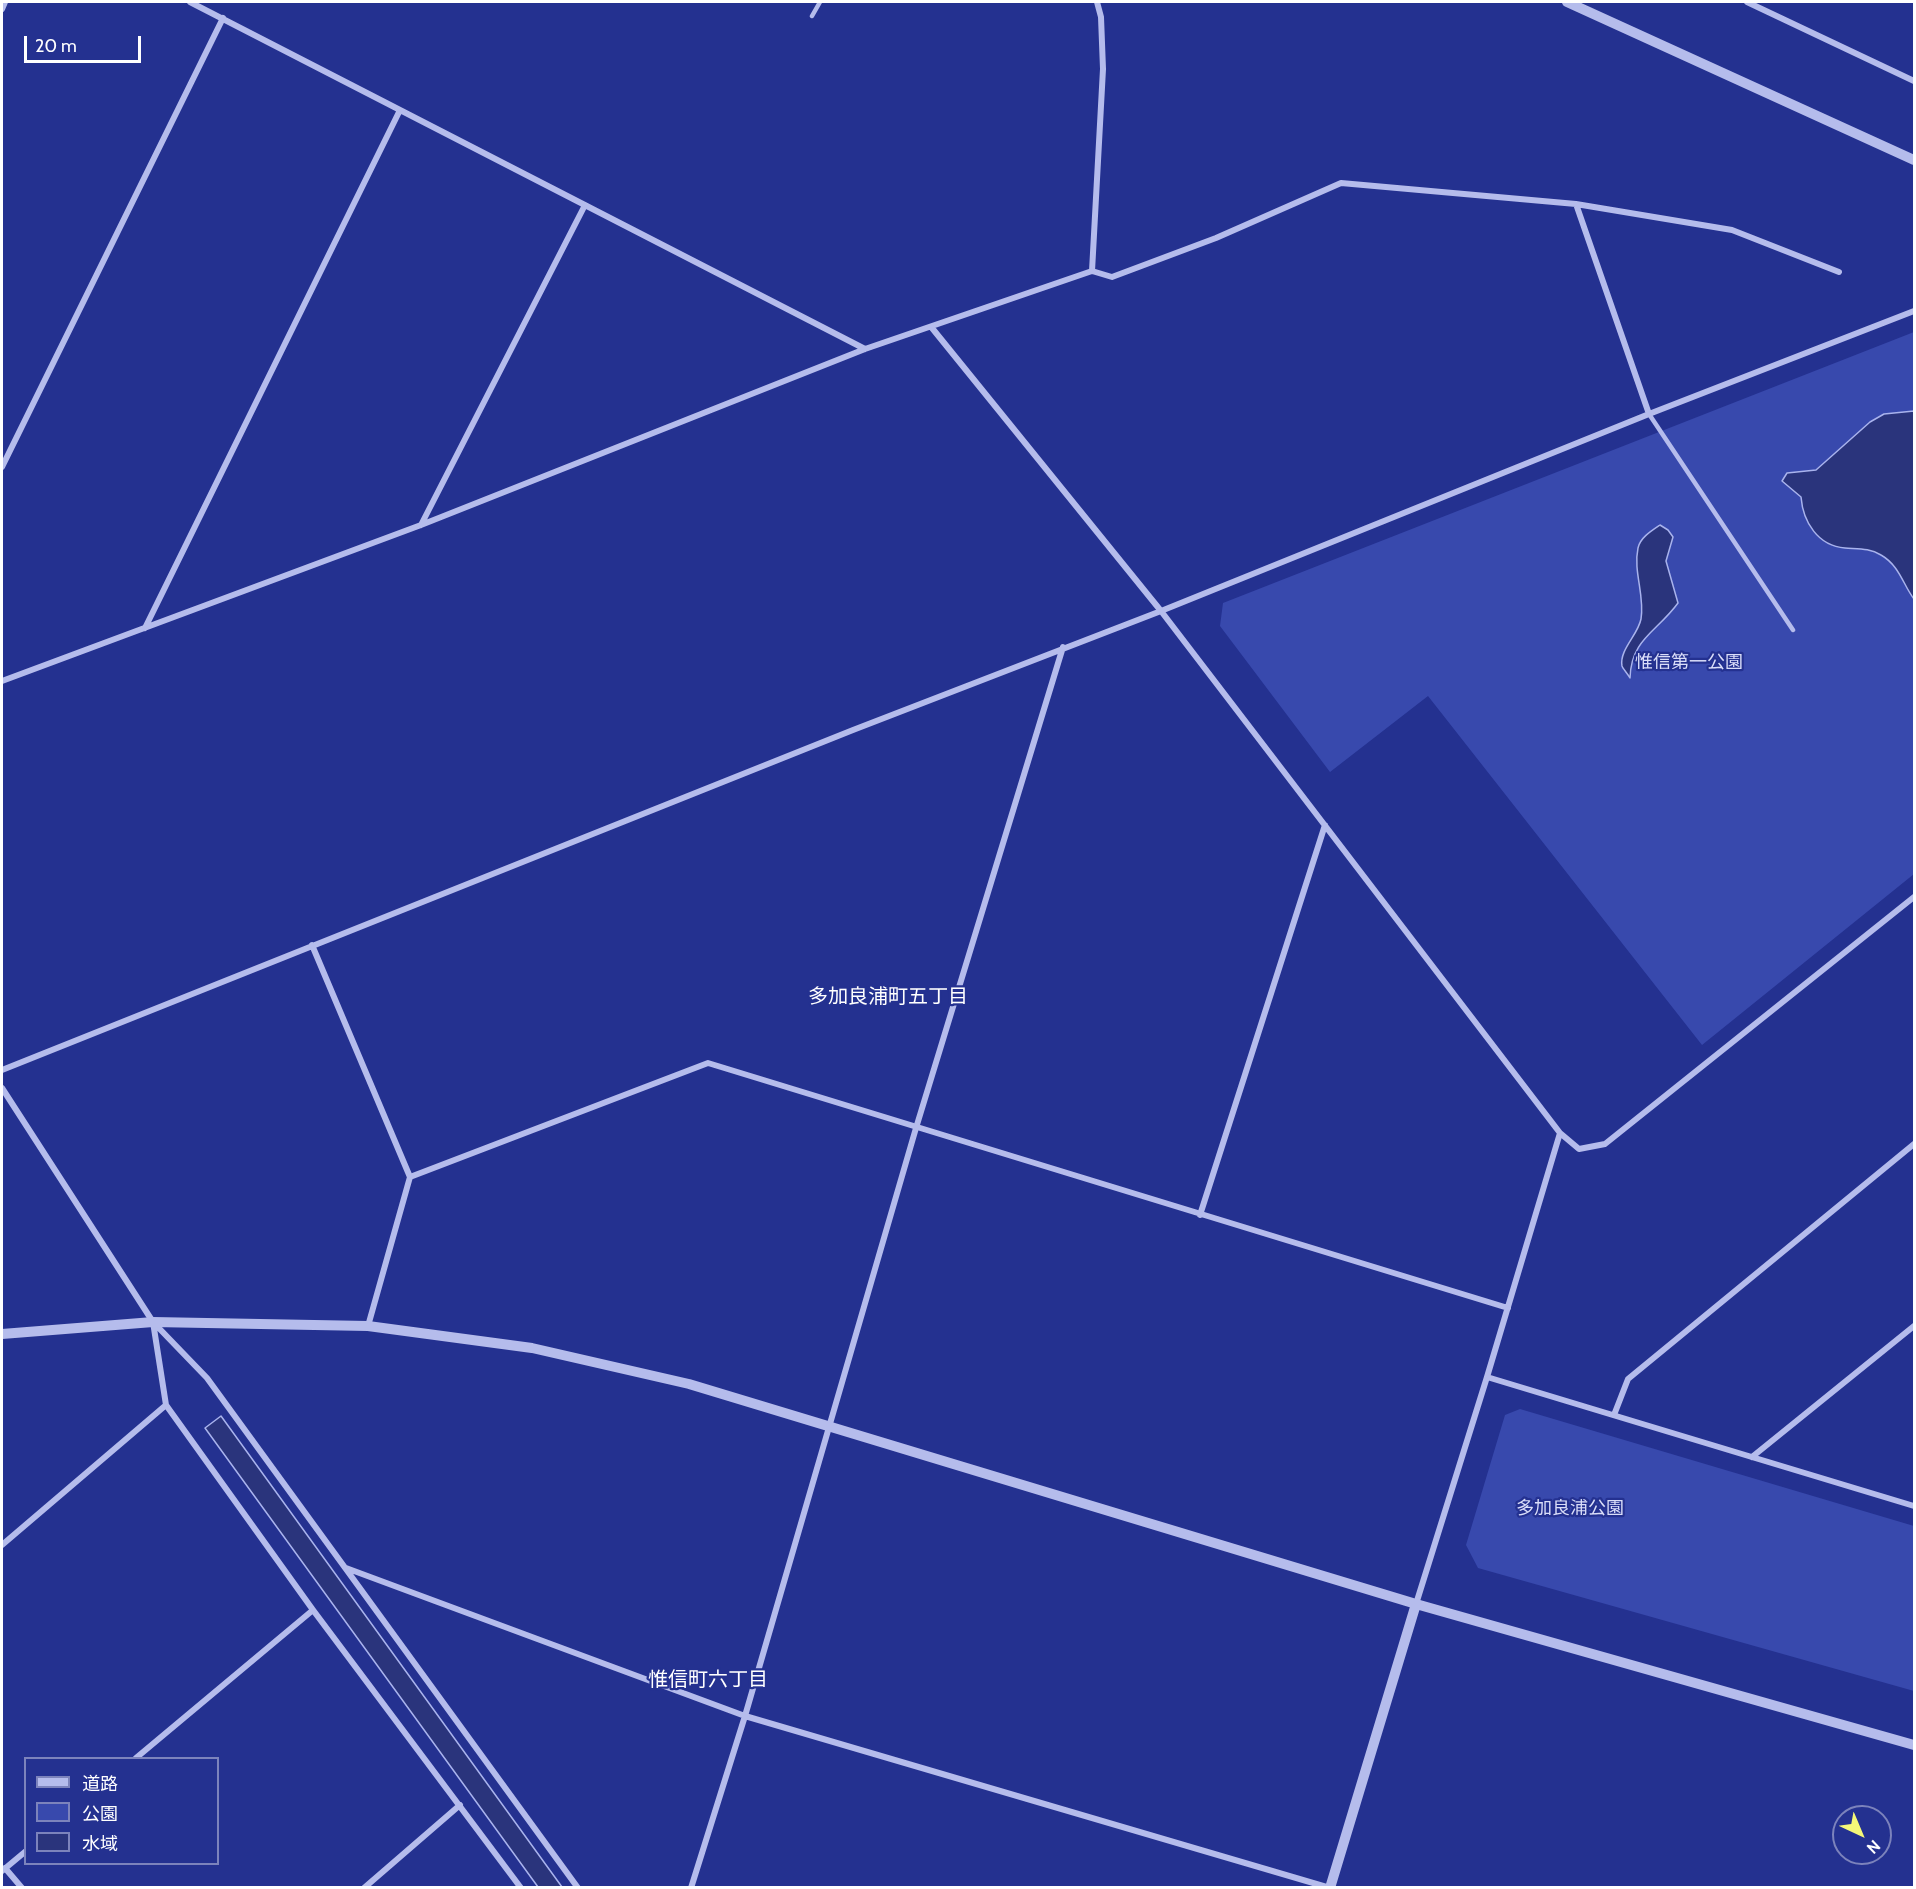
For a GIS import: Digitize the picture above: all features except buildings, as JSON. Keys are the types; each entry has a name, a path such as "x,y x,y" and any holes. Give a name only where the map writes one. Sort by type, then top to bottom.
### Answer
{"street":[{"path":"2,9 5,2"},
{"path":"190,2 865,349"},
{"path":"1092,271 1103,69 1101,17 1097,2"},
{"path":"1567,2 1914,160"},
{"path":"1746,2 1914,81"},
{"path":"2,467 223,18"},
{"path":"145,628 400,110"},
{"path":"2,681 421,525 865,349 932,328 1092,271 1112,277 1216,238 1341,183 1576,204 1732,230 1839,272"},
{"path":"421,525 585,204"},
{"path":"1576,204 1649,414"},
{"path":"2,1070 1064,647 1161,611 1649,414 1914,311"},
{"path":"932,328 1161,611 1560,1134 1578,1149 1605,1144 1914,897"},
{"path":"691,1887 746,1716 916,1128 1064,647"},
{"path":"1200,1215 1325,825"},
{"path":"312,945 410,1178 368,1326"},
{"path":"410,1178 708,1063 1508,1308"},
{"path":"2,1088 153,1322 207,1378 578,1887"},
{"path":"346,1568 746,1716 1330,1887 1560,1134"},
{"path":"1614,1415 1628,1379 1914,1144"},
{"path":"153,1322 166,1405 313,1610 521,1887"},
{"path":"2,1334 153,1322 368,1326 532,1348 689,1384 1416,1604 1914,1745"},
{"path":"1752,1457 1914,1326"},
{"path":"1487,1377 1913,1504"},
{"path":"2,1545 166,1405"},
{"path":"137,1757 313,1610"},
{"path":"364,1887 460,1805"},
{"path":"22,1887 3,1869 24,1853"}],"lane":[{"path":"812,16 820,2"},
{"path":"1649,414 1793,630"}],"green space":[{"name":"惟信第一公園","path":"1914,332 1914,874 1702,1045 1428,696 1330,772 1220,626 1223,603"},
{"name":"多加良浦公園","path":"1520,1409 1914,1526 1914,1691 1478,1568 1466,1545 1505,1415"}],"water":[{"path":"1914,411 1914,599 1897,570 1881,555 1868,550 1835,546 1820,538 1809,524 1801,497 1782,481 1787,473 1816,470 1870,422 1884,414"},
{"path":"1660,525 1673,537 1666,561 1678,603 1640,645 1631,665 1630,678 1623,667 1622,660 1641,619 1638,548 1643,538"},
{"path":"221,1416 562,1887 538,1887 205,1428"}],"district":[{"name":"多加良浦町五丁目","path":"888,997"},
{"name":"惟信町六丁目","path":"708,1680"}]}
